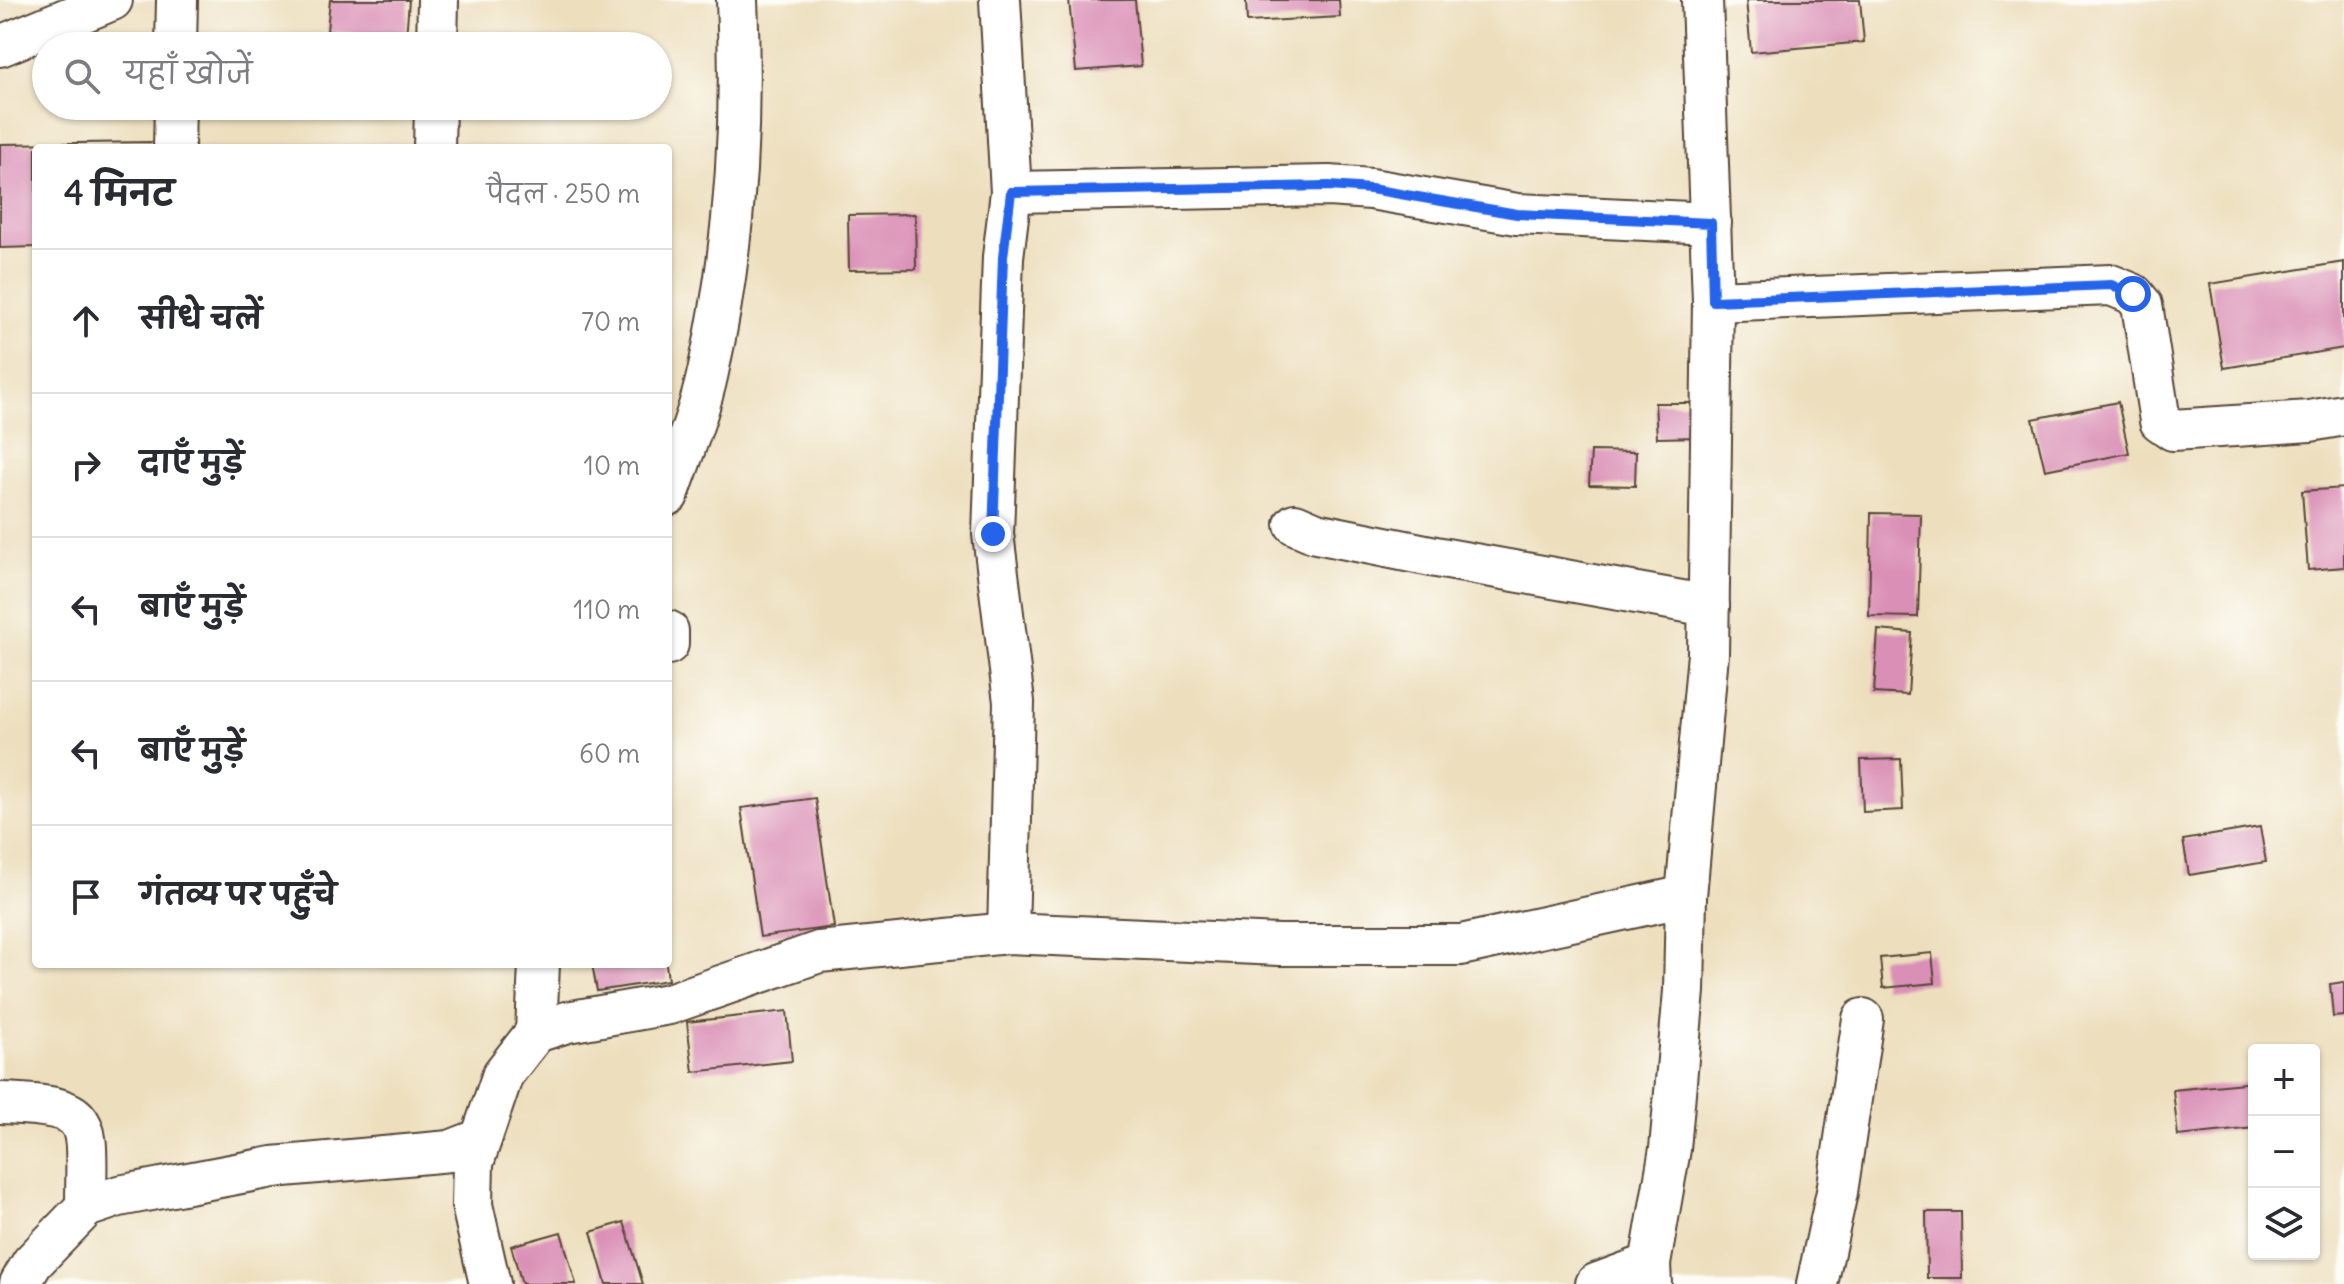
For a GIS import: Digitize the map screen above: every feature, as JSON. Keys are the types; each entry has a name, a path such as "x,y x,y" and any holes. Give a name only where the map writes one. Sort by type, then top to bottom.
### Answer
{"street":[{"path":"34,32 112,0"},
{"path":"176,32 177,0"},
{"path":"437,32 438,0"},
{"path":"672,483 708,373 737,197 741,80 737,0"},
{"path":"1000,0 1011,192 1003,257 993,534 1014,702 1008,933"},
{"path":"1596,1284 1650,1274 1670,1149 1684,991 1686,896 1708,654 1709,606 1713,301 1702,0"},
{"path":"0,46 32,33"},
{"path":"174,144 175,120"},
{"path":"434,144 435,120"},
{"path":"1011,192 1329,186 1371,189 1517,214 1711,223"},
{"path":"1713,301 2111,285 2133,294 2142,305 2154,402 2160,421 2173,430 2310,421 2344,415"},
{"path":"1295,524 1316,533 1436,557 1709,606"},
{"path":"490,1284 472,1194 473,1163 503,1074 536,1032 567,1022 669,1004 819,952 1008,933 1280,945 1461,945 1686,896"},
{"path":"536,1032 539,968"},
{"path":"1817,1284 1843,1162 1863,1019"},
{"path":"0,1103 56,1107 68,1110 80,1121 86,1138 86,1207"},
{"path":"20,1284 32,1263 86,1207 140,1190 258,1170 450,1151 481,1139"}],"building":[{"path":"330,0 409,0 406,32 327,31"},
{"path":"1069,0 1135,0 1141,66 1076,71"},
{"path":"1246,0 1339,0 1340,17 1247,22"},
{"path":"1746,0 1860,0 1864,42 1751,52"},
{"path":"155,142 32,144 32,247 0,248 0,144"},
{"path":"915,214 916,269 849,270 848,215"},
{"path":"2344,262 2344,348 2224,368 2210,284"},
{"path":"2118,402 2129,453 2045,470 2033,419"},
{"path":"1655,403 1698,403 1699,437 1657,438"},
{"path":"1591,451 1636,452 1635,486 1589,485"},
{"path":"2344,488 2344,567 2308,570 2302,491"},
{"path":"1871,513 1921,514 1918,617 1869,616"},
{"path":"1878,630 1912,633 1908,695 1874,693"},
{"path":"1901,759 1903,810 1863,812 1861,760"},
{"path":"815,798 834,927 760,937 741,808"},
{"path":"2260,827 2266,862 2189,875 2183,840"},
{"path":"1932,953 1935,983 1883,988 1880,958"},
{"path":"593,968 666,968 668,980 597,991"},
{"path":"2344,982 2344,1016 2333,1017 2330,984"},
{"path":"787,1011 792,1061 693,1072 687,1022"},
{"path":"2248,1083 2248,1129 2178,1136 2173,1090"},
{"path":"1926,1212 1961,1212 1962,1278 1927,1278"},
{"path":"624,1222 643,1284 606,1284 591,1232"},
{"path":"561,1232 576,1284 522,1284 511,1246"}],"route":[{"path":"993,534 1003,257 1011,192 1329,186 1371,189 1517,214 1711,223 1713,301 2111,285 2133,294"}]}
